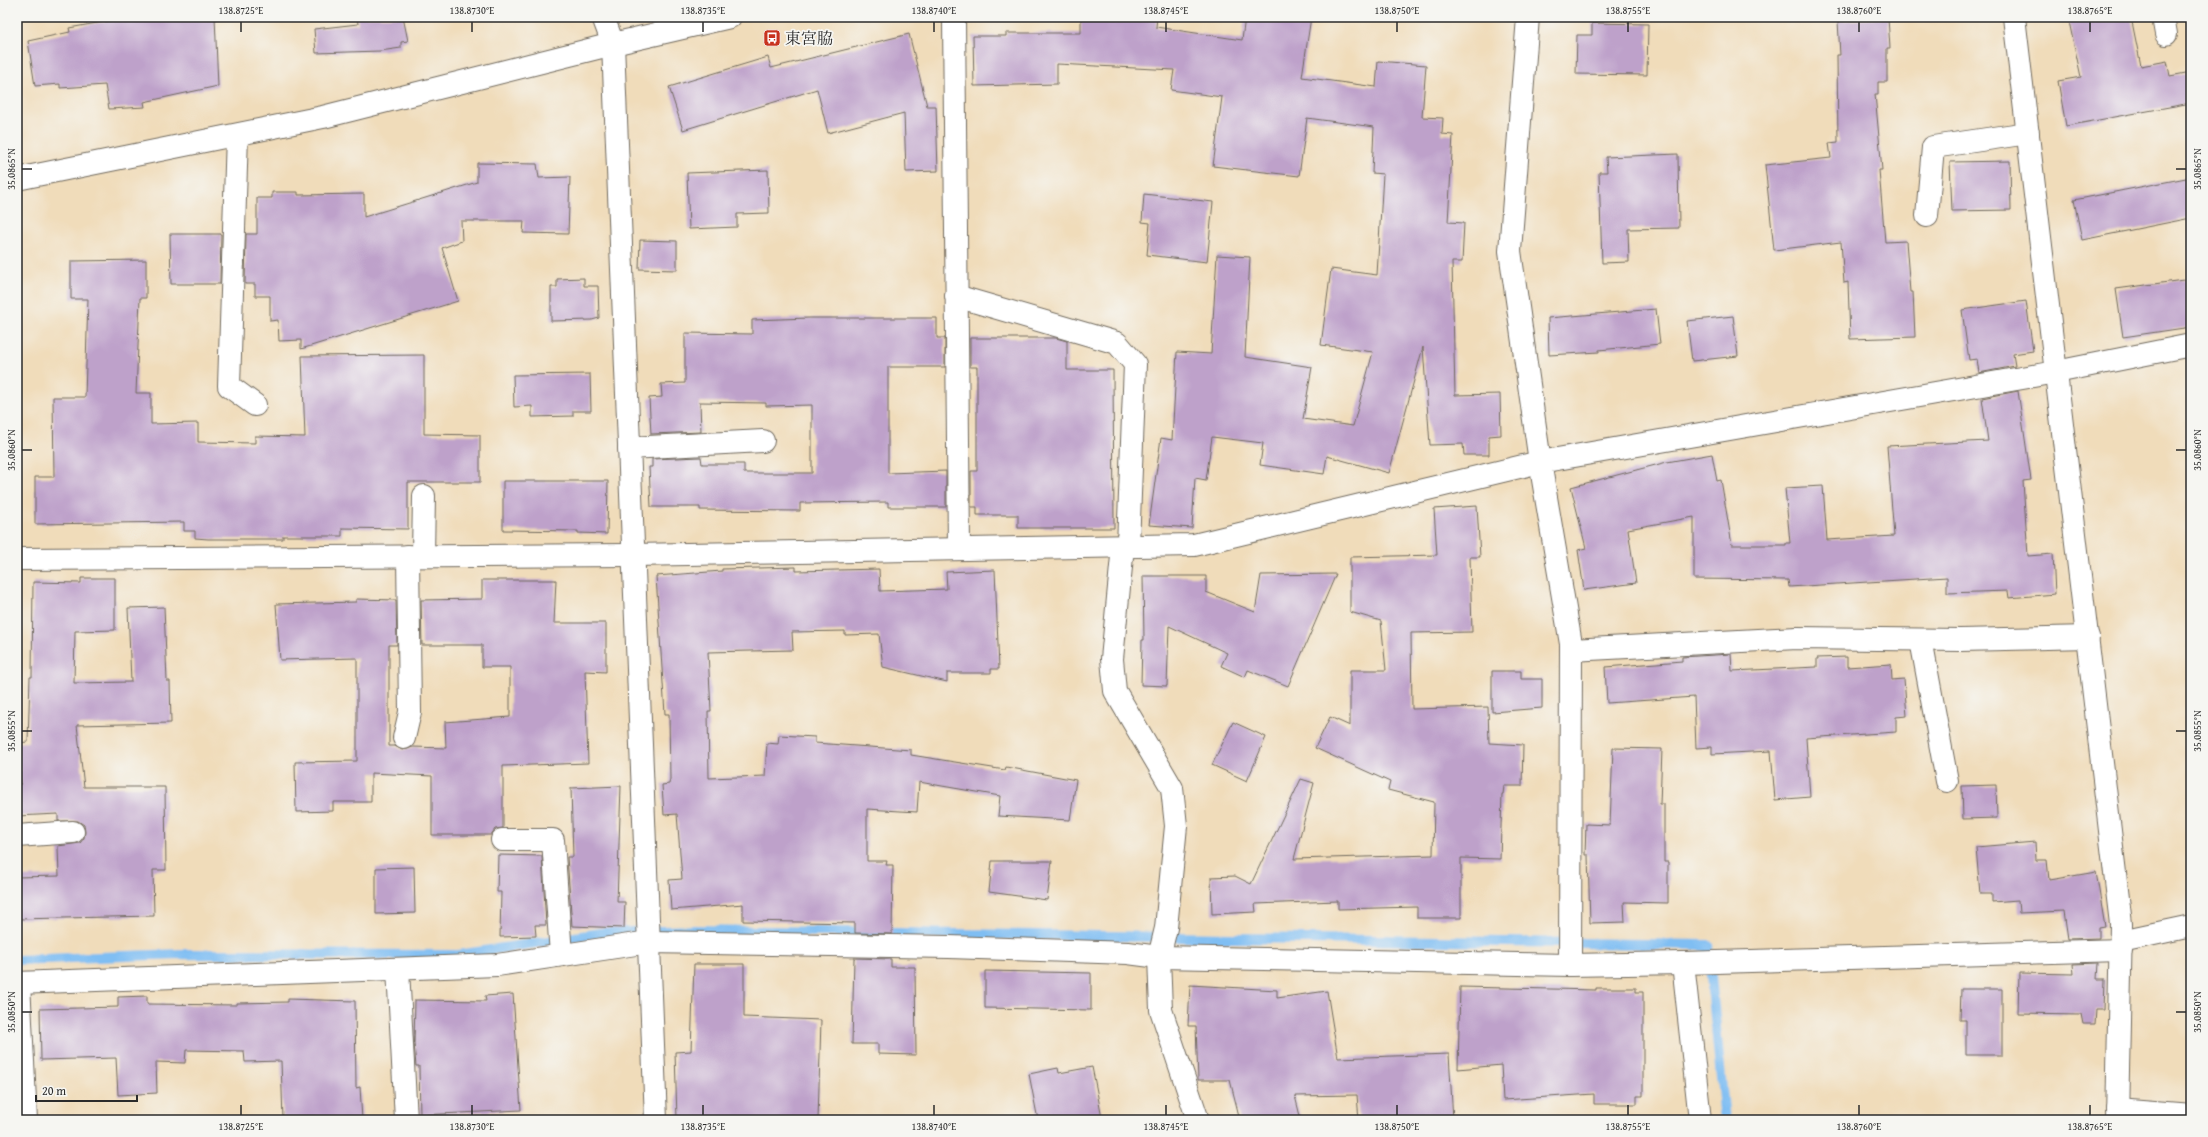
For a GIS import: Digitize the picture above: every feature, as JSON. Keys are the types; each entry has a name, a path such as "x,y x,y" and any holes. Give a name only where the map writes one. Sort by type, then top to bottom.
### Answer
{"street":[{"path":"603,17 613,44 656,1120"},
{"path":"17,179 323,117 613,44 728,17"},
{"path":"954,17 958,549"},
{"path":"1528,17 1510,251 1540,462 1571,650 1570,965"},
{"path":"2014,17 2121,924 2117,1115 2191,1116"},
{"path":"1927,216 1933,147 2028,133"},
{"path":"238,135 229,386 255,405"},
{"path":"956,296 1117,343 1135,364 1125,546 1112,659 1115,691 1172,788 1176,826 1166,928 1159,958 1161,1010 1198,1120"},
{"path":"17,559 633,555 1194,545 1540,462 2056,372 2191,345"},
{"path":"629,448 762,441"},
{"path":"404,738 410,712 416,556 424,496"},
{"path":"1571,650 1797,638 1921,640 2088,637"},
{"path":"1921,640 1947,782"},
{"path":"17,836 73,832"},
{"path":"502,840 553,840 560,955"},
{"path":"26,1120 18,983 497,965 649,942 957,947 1128,953 1159,958 1570,965 2121,946 2191,926"},
{"path":"1683,962 1700,1120"},
{"path":"398,969 406,1120"}],"building":[{"path":"131,17 215,17 218,86 144,102 145,107 109,109 105,85 60,88 60,84 35,86 28,41 70,32 69,28"},
{"path":"357,17 403,17 408,41 401,42 401,48 380,51 316,53 314,29 358,24"},
{"path":"1081,17 1119,19 1119,17 1157,17 1156,27 1242,40 1245,17 1278,21 1279,17 1311,17 1302,77 1376,87 1378,61 1426,65 1422,117 1443,118 1442,134 1453,135 1448,222 1464,223 1462,262 1452,262 1455,395 1500,394 1501,435 1489,436 1489,455 1464,455 1463,444 1430,445 1423,347 1389,473 1327,456 1324,474 1260,465 1263,443 1212,437 1206,480 1195,478 1192,528 1149,525 1161,438 1172,440 1177,352 1211,354 1217,255 1250,257 1245,357 1312,367 1303,419 1353,426 1373,352 1321,345 1331,269 1377,275 1383,174 1372,173 1374,127 1307,118 1299,176 1213,166 1222,97 1171,90 1174,70 1057,64 1057,84 974,86 973,36 1006,36 1006,33 1081,33"},
{"path":"2068,17 2131,17 2141,66 2167,61 2170,76 2191,72 2191,103 2066,126 2058,81 2081,77"},
{"path":"1888,18 1890,48 1887,48 1887,82 1878,82 1878,94 1875,94 1882,170 1879,170 1885,242 1906,241 1910,292 1913,292 1915,337 1850,339 1848,282 1844,283 1841,242 1774,250 1765,165 1831,158 1829,143 1838,142 1837,55 1840,55 1838,21"},
{"path":"1592,23 1648,24 1647,75 1576,74 1577,35 1592,35"},
{"path":"909,34 927,106 936,106 938,171 906,172 904,113 828,133 817,89 683,130 669,87 768,57 771,68"},
{"path":"1678,154 1679,228 1628,229 1629,262 1602,263 1599,172 1607,172 1606,157"},
{"path":"2010,161 2011,210 1952,211 1950,162"},
{"path":"477,163 537,164 539,178 570,177 568,234 523,233 524,221 461,221 462,241 442,248 458,301 301,349 301,340 279,341 278,320 270,321 270,296 255,296 255,284 245,284 246,234 257,234 257,198 272,198 272,192 298,192 298,195 364,194 364,217 477,182"},
{"path":"768,170 769,213 737,214 737,227 689,229 687,173"},
{"path":"2191,177 2191,218 2082,240 2074,200"},
{"path":"1144,194 1213,202 1207,262 1147,255 1150,223 1142,222"},
{"path":"170,234 221,234 220,284 171,284"},
{"path":"640,240 677,241 677,270 639,269"},
{"path":"146,260 146,298 140,298 136,393 151,393 151,424 198,423 198,442 255,443 255,436 305,437 302,356 424,355 424,434 480,435 480,482 408,482 408,529 342,528 342,536 283,536 283,539 208,539 195,538 195,531 184,531 184,522 35,524 35,477 54,477 53,397 85,397 88,299 71,299 71,261"},
{"path":"584,278 584,286 598,286 599,318 592,320 551,321 551,287 557,287 557,279"},
{"path":"2191,279 2191,327 2123,337 2116,289"},
{"path":"2026,301 2033,351 2013,354 2015,366 1979,373 1977,359 1969,360 1962,310"},
{"path":"1656,309 1660,344 1599,350 1599,352 1549,355 1548,318"},
{"path":"1733,316 1738,356 1692,361 1687,321"},
{"path":"809,318 937,318 937,338 945,338 945,367 888,367 888,473 946,471 946,507 888,507 888,502 800,503 800,511 700,510 700,507 651,507 649,467 652,467 652,459 701,457 702,464 744,464 744,473 812,473 812,405 766,406 766,403 700,402 701,432 651,434 649,398 662,397 661,384 685,383 685,333 752,334 752,320"},
{"path":"970,338 1056,338 1067,341 1067,370 1113,370 1114,528 1018,528 1018,515 977,515 977,507 971,507 971,471 977,471 977,367 970,367"},
{"path":"590,374 591,411 573,411 573,416 532,417 532,406 514,407 513,375"},
{"path":"2018,391 2031,480 2023,481 2028,556 2053,554 2055,594 2009,598 2008,591 1947,593 1947,577 1789,587 1788,580 1694,579 1694,517 1628,529 1636,583 1584,590 1578,550 1586,548 1571,487 1667,462 1712,454 1717,481 1721,480 1732,545 1786,545 1786,543 1790,543 1785,488 1823,486 1827,540 1894,536 1887,446 1988,441 1982,398"},
{"path":"503,481 608,481 607,534 578,533 578,531 503,530"},
{"path":"1477,506 1480,557 1470,557 1472,632 1411,633 1412,709 1488,707 1489,743 1523,745 1522,786 1504,786 1502,794 1500,859 1461,858 1461,918 1417,918 1417,907 1338,909 1338,901 1255,904 1256,912 1212,914 1211,877 1235,876 1251,884 1301,779 1314,783 1294,859 1433,855 1434,802 1388,790 1390,782 1315,748 1330,717 1350,726 1350,670 1386,670 1381,621 1350,612 1350,557 1437,555 1434,509"},
{"path":"796,567 796,571 879,569 880,591 947,589 946,572 995,570 999,669 991,669 991,673 947,673 947,682 883,667 879,634 845,635 845,631 792,632 793,650 708,652 711,711 708,711 709,778 765,776 767,743 778,744 779,735 815,737 815,743 911,750 911,755 1005,770 1006,767 1076,780 1070,820 998,816 1000,796 919,782 917,812 867,809 867,861 887,861 886,865 893,865 892,934 855,933 855,923 743,921 743,904 671,910 669,880 682,879 677,814 664,815 662,785 669,784 670,779 669,714 665,714 656,576 722,571 722,569"},
{"path":"1336,574 1288,686 1248,670 1245,677 1221,666 1227,653 1169,626 1167,686 1141,685 1142,640 1144,640 1143,576 1206,576 1206,592 1255,612 1261,575"},
{"path":"81,578 115,578 115,630 75,631 74,683 131,682 128,608 164,607 167,681 170,681 171,723 77,725 84,787 165,787 166,870 153,870 154,916 17,919 17,877 59,876 58,846 80,843 84,838 84,825 78,821 58,821 58,814 17,816 17,784 21,784 17,743 28,742 30,677 32,677 33,582 81,583"},
{"path":"482,580 556,580 554,623 606,623 606,672 585,671 588,763 503,766 503,828 495,829 491,835 432,835 432,776 371,773 371,802 333,802 333,811 296,812 295,762 357,761 357,658 280,660 276,604 356,602 356,599 396,600 397,645 389,645 389,746 395,746 402,750 413,747 446,748 445,722 510,717 510,667 482,667 482,645 422,645 421,600 482,599"},
{"path":"1731,654 1732,671 1817,667 1817,658 1847,657 1847,667 1891,664 1892,680 1904,679 1907,716 1896,717 1896,732 1806,738 1810,797 1775,800 1771,751 1712,754 1712,747 1696,748 1694,697 1607,703 1605,667 1682,661 1682,657"},
{"path":"1492,671 1521,671 1521,679 1542,679 1542,708 1492,712"},
{"path":"1233,722 1266,737 1247,781 1212,765"},
{"path":"1613,748 1662,749 1660,804 1664,804 1664,862 1668,862 1668,903 1624,902 1625,922 1590,923 1588,855 1585,855 1586,824 1610,825"},
{"path":"1996,785 1997,818 1963,819 1962,786"},
{"path":"621,786 617,902 625,902 624,928 572,926 567,857 573,857 571,788"},
{"path":"2035,842 2036,860 2047,860 2049,880 2096,872 2105,927 2099,928 2099,938 2068,939 2064,911 2019,913 2018,900 1992,902 1992,894 1980,894 1976,847"},
{"path":"498,855 542,856 546,925 535,925 536,936 500,937 501,892 497,892"},
{"path":"992,861 1052,861 1047,900 989,892"},
{"path":"414,867 415,913 376,914 376,868"},
{"path":"854,958 891,959 891,967 915,967 916,1055 878,1054 878,1044 852,1044"},
{"path":"2098,963 2097,979 2105,979 2104,1010 2096,1010 2095,1024 2083,1024 2081,1014 2018,1013 2019,973 2074,974 2073,964"},
{"path":"694,964 744,964 744,1017 821,1020 818,1120 677,1120 675,1052 691,1051"},
{"path":"985,971 1091,973 1091,1010 985,1008"},
{"path":"1190,985 1277,990 1277,998 1327,991 1338,1058 1449,1054 1453,1120 1359,1120 1357,1095 1295,1096 1301,1120 1240,1120 1230,1080 1198,1080 1196,1026 1188,1026"},
{"path":"1460,987 1596,990 1596,988 1636,988 1636,992 1643,992 1643,1096 1637,1096 1637,1104 1594,1104 1594,1094 1503,1100 1501,1065 1458,1069"},
{"path":"1961,989 2002,989 2002,1055 1966,1055 1966,1020 1960,1020"},
{"path":"513,994 521,1110 420,1115 419,1066 416,1066 414,1044 415,1000 486,1001 485,996"},
{"path":"147,996 147,1004 237,1005 237,1003 288,1002 288,999 355,1001 356,1088 360,1087 362,1120 283,1120 281,1061 245,1062 244,1051 186,1050 185,1063 156,1062 157,1093 118,1095 116,1058 41,1060 40,1009 118,1007 118,997"},
{"path":"1092,1067 1102,1117 1087,1120 1038,1120 1029,1074 1058,1068 1059,1073"}],"waterway":[{"path":"17,960 181,954 458,955 600,933 695,930 1708,945 1725,1120"}],"place":[{"name":"東宮脇","path":"772,38"}]}
